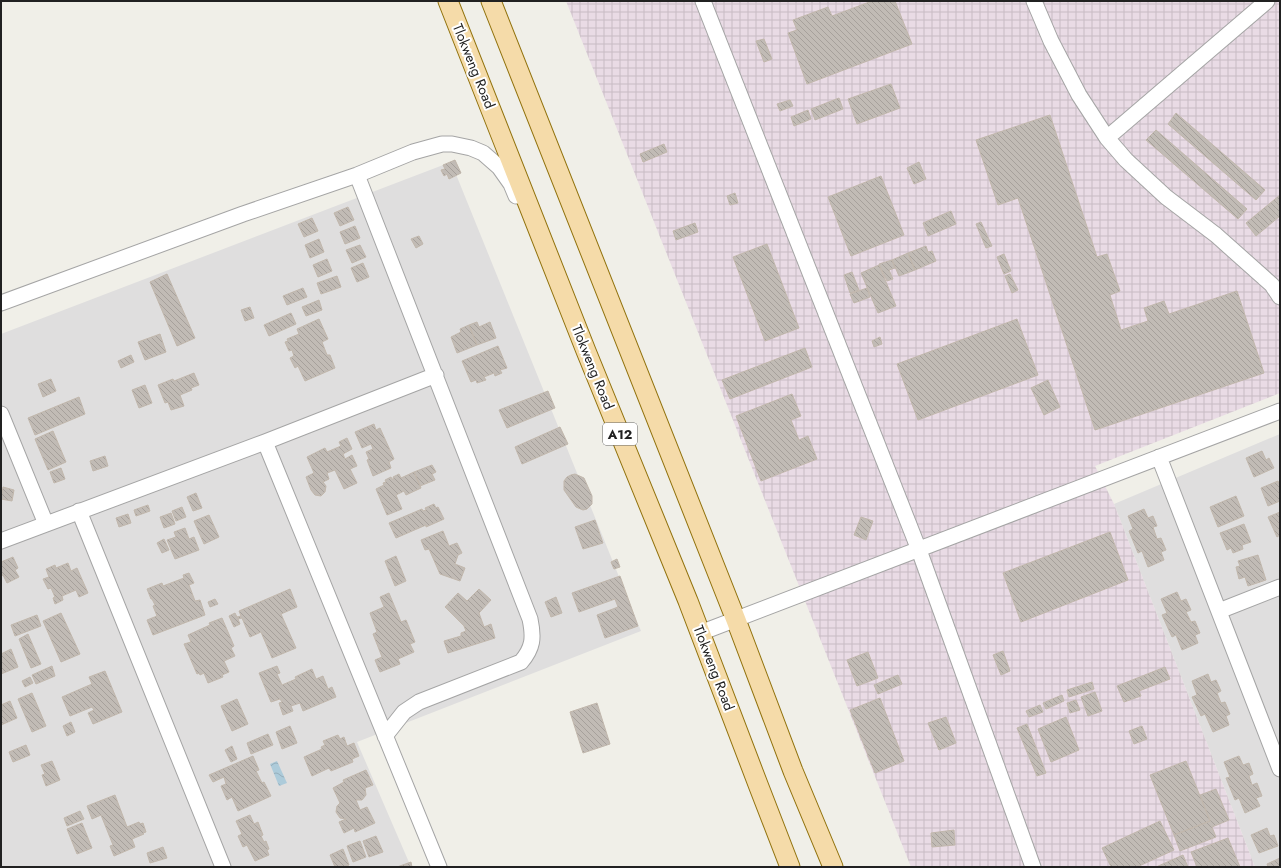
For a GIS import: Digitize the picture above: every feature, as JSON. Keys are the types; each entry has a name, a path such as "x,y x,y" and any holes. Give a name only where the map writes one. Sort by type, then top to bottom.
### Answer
{"main road":[{"name":"Tlokweng Road","path":"448,1 586,351 674,565 790,867"},
{"name":"A12","path":"491,1 736,620 793,772 832,867"}],"street":[{"path":"703,1 919,550 1033,867"},
{"path":"1034,1 1051,41 1080,95 1107,138 1126,160 1166,197 1227,245 1272,285 1280,297"},
{"path":"1107,138 1266,1"},
{"path":"1,303 249,211 357,175 413,152 442,144 471,148 483,153 499,167 511,184 548,275 575,334 586,351"},
{"path":"357,175 436,375 530,619 533,631 532,643 528,654 520,662 419,702 404,712 385,736"},
{"path":"1,542 79,511 265,442 436,375"},
{"path":"700,633 1280,412"},
{"path":"1,414 46,524"},
{"path":"265,442 439,867"},
{"path":"1159,457 1280,769"},
{"path":"79,511 223,867"},
{"path":"1219,611 1280,587"}],"shaded area":[{"path":"566,1 1280,1 1280,393 1095,466 1114,504 1255,867 911,867"},
{"path":"451,162 641,631 357,742 411,867 1,867 1,334"},
{"path":"1280,434 1280,867 1255,867 1114,504"}],"water":[{"path":"277,761 287,783 279,786 270,764"}],"building":[{"path":"872,1 895,1 912,44 807,84 788,33 797,30 793,20 828,7 832,16"},
{"path":"764,39 772,59 764,62 756,41"},
{"path":"891,84 900,108 857,124 848,99"},
{"path":"839,98 843,109 815,120 811,109"},
{"path":"790,100 793,106 780,111 777,104"},
{"path":"808,110 811,119 794,126 791,117"},
{"path":"1176,113 1265,190 1256,200 1168,124"},
{"path":"1050,115 1097,257 1107,254 1120,291 1110,295 1121,330 1148,321 1144,308 1164,301 1169,314 1237,291 1264,373 1095,430 1018,198 998,205 976,140"},
{"path":"1156,130 1247,209 1238,219 1146,140"},
{"path":"664,144 667,152 643,162 640,154"},
{"path":"455,160 461,173 449,179 447,174 444,176 441,170 445,169 443,165"},
{"path":"919,162 926,179 914,184 907,168"},
{"path":"881,176 904,235 851,256 828,197"},
{"path":"735,193 738,203 730,205 727,196"},
{"path":"1280,195 1280,216 1256,236 1246,223"},
{"path":"348,207 354,220 340,226 334,213"},
{"path":"951,211 956,224 928,236 923,223"},
{"path":"312,218 318,231 304,237 298,224"},
{"path":"981,222 992,246 986,248 976,224"},
{"path":"695,223 698,232 676,240 673,231"},
{"path":"355,226 360,238 345,244 340,232"},
{"path":"419,236 423,244 416,248 411,239"},
{"path":"319,239 324,252 310,258 305,245"},
{"path":"767,244 799,328 765,341 733,257"},
{"path":"360,245 366,257 352,263 346,250"},
{"path":"926,246 928,252 932,251 936,261 915,270 908,253"},
{"path":"908,253 915,270 899,276 892,260"},
{"path":"1004,254 1011,271 1004,274 997,257"},
{"path":"327,259 332,271 318,277 313,265"},
{"path":"892,260 895,268 889,270 893,279 887,281 879,264"},
{"path":"363,263 369,277 357,282 351,268"},
{"path":"879,265 896,306 878,313 861,273"},
{"path":"852,272 859,290 850,293 844,275"},
{"path":"167,274 195,338 177,346 150,282"},
{"path":"1010,274 1018,290 1012,293 1005,276"},
{"path":"337,276 341,287 321,294 317,283"},
{"path":"303,288 307,297 287,305 283,296"},
{"path":"867,288 870,297 854,303 850,294"},
{"path":"319,300 322,310 306,316 302,307"},
{"path":"250,307 254,318 245,321 241,310"},
{"path":"291,313 296,324 269,336 264,325"},
{"path":"319,319 328,339 322,342 327,355 330,355 335,368 305,381 298,366 295,368 290,358 294,356 292,350 289,351 285,342 288,341 287,339 299,334 297,329"},
{"path":"1017,319 1038,375 918,420 897,364"},
{"path":"477,322 479,327 490,322 496,338 477,345 469,325"},
{"path":"469,325 477,345 457,353 451,337 461,332 460,329"},
{"path":"160,334 166,352 145,360 138,342"},
{"path":"880,337 882,344 874,347 872,341"},
{"path":"498,346 507,368 500,370 502,373 495,376 494,373 484,377 486,380 477,383 476,380 471,382 462,361"},
{"path":"805,348 812,367 730,399 722,380"},
{"path":"131,355 134,362 121,368 118,361"},
{"path":"194,373 199,385 180,395 184,406 171,410 168,402 165,403 158,385 173,379 174,381"},
{"path":"51,379 56,391 43,397 38,384"},
{"path":"1048,380 1060,407 1044,415 1031,388"},
{"path":"145,385 152,403 139,408 132,390"},
{"path":"548,391 555,408 507,428 499,410"},
{"path":"792,394 801,416 791,420 799,440 808,436 817,459 761,481 736,416"},
{"path":"79,397 85,414 35,435 28,418"},
{"path":"374,424 376,430 380,428 394,459 389,462 391,468 373,476 367,460 369,459 366,452 373,449 371,444 362,448 355,432"},
{"path":"560,427 568,444 522,464 515,447"},
{"path":"53,431 66,462 48,470 35,439"},
{"path":"347,438 352,449 343,454 345,459 352,455 357,466 350,469 357,483 344,489 335,470 327,473 329,479 323,482 326,486 325,492 321,496 315,495 311,490 306,477 314,473 307,457 325,448 327,452 341,446 339,442"},
{"path":"1262,451 1266,460 1269,458 1274,468 1254,477 1246,458"},
{"path":"105,456 108,466 93,471 90,461"},
{"path":"432,465 436,472 432,474 435,480 420,486 414,472"},
{"path":"61,468 65,479 54,483 50,472"},
{"path":"414,472 421,488 406,495 404,491 396,495 402,509 387,515 376,489 384,485 383,483 386,482 385,480 391,477 394,479 393,477 399,474 401,478"},
{"path":"575,474 584,478 592,496 592,504 587,509 583,510 576,507 564,490 564,481 567,477"},
{"path":"1278,481 1280,486 1280,501 1268,506 1261,488"},
{"path":"3,487 14,490 12,501 1,499"},
{"path":"196,493 202,508 193,511 187,497"},
{"path":"1236,496 1244,516 1218,527 1210,507"},
{"path":"434,504 436,508 438,507 444,519 396,538 389,523 422,509 423,511 426,510 425,508"},
{"path":"148,505 150,511 136,516 134,510"},
{"path":"182,507 186,517 176,521 172,511"},
{"path":"1144,509 1148,518 1153,516 1157,526 1153,527 1157,539 1161,538 1166,550 1161,552 1164,560 1148,567 1142,551 1138,553 1129,531 1133,529 1128,516"},
{"path":"1280,512 1280,535 1277,537 1268,517"},
{"path":"171,513 175,524 164,528 160,517"},
{"path":"128,514 131,523 119,527 116,518"},
{"path":"209,515 219,537 204,544 194,521"},
{"path":"861,517 873,521 866,540 854,535"},
{"path":"595,520 603,543 583,549 575,527"},
{"path":"1244,524 1251,542 1242,545 1243,549 1233,553 1231,548 1227,550 1220,533"},
{"path":"185,528 189,539 194,537 199,550 175,559 167,540 176,537 174,532"},
{"path":"443,531 449,546 457,543 462,553 458,555 455,564 465,568 460,581 440,574 429,549 425,550 421,540"},
{"path":"1110,532 1128,580 1021,622 1003,573"},
{"path":"164,539 169,550 162,553 157,543"},
{"path":"1258,555 1266,580 1248,586 1245,577 1239,579 1236,567 1240,566 1238,561"},
{"path":"396,556 406,581 395,586 385,561"},
{"path":"13,557 18,568 15,570 19,577 7,583 3,575 1,576 1,562"},
{"path":"617,559 620,567 614,569 611,562"},
{"path":"68,563 71,571 77,568 88,593 79,597 76,590 62,596 63,600 55,604 53,598 55,597 51,588 48,589 43,579 49,577 46,569 55,565 56,568"},
{"path":"189,573 194,583 189,585 195,601 200,600 205,615 153,635 147,620 157,616 153,606 155,605 147,589 162,583 163,586 184,578 183,575"},
{"path":"620,576 638,626 605,638 597,615 618,607 615,599 579,612 572,593"},
{"path":"290,589 297,607 281,614 296,648 272,658 261,632 250,637 242,618 238,619 240,624 234,627 229,616 235,613 237,617 241,616 239,611"},
{"path":"479,589 491,600 479,613 484,627 491,624 495,638 448,653 444,641 461,636 461,633 466,631 464,626 445,607 458,593 467,601"},
{"path":"1177,592 1181,601 1186,599 1191,610 1186,612 1191,622 1195,621 1200,633 1195,635 1198,643 1182,650 1176,635 1172,637 1162,615 1167,613 1161,599"},
{"path":"389,593 401,622 406,620 415,642 410,644 414,652 398,659 400,664 380,672 375,660 382,657 373,634 377,632 370,613 384,607 380,597"},
{"path":"556,597 562,613 551,617 545,602"},
{"path":"215,599 218,604 210,607 208,602"},
{"path":"61,613 80,654 61,662 43,621"},
{"path":"37,615 41,626 15,636 11,625"},
{"path":"222,618 234,646 231,648 235,656 224,661 229,672 222,675 223,677 208,683 204,673 200,675 199,673 197,674 184,644 191,642 188,635 210,625 209,623"},
{"path":"28,634 41,664 31,668 19,639"},
{"path":"11,649 18,667 1,674 1,654"},
{"path":"1003,651 1010,671 1001,675 993,655"},
{"path":"868,652 878,678 857,686 847,660"},
{"path":"52,666 55,676 36,684 32,675"},
{"path":"277,666 280,673 277,674 282,685 296,679 295,677 312,669 316,679 323,676 328,689 332,687 336,697 303,711 300,703 291,706 293,711 283,715 279,703 282,702 280,699 271,702 259,673"},
{"path":"1165,667 1170,679 1139,691 1141,696 1124,702 1117,686"},
{"path":"105,671 122,712 93,724 88,713 94,710 92,707 70,716 62,697 92,684 89,677"},
{"path":"1208,674 1211,682 1216,680 1221,691 1217,693 1221,703 1225,702 1230,714 1226,716 1229,725 1213,732 1205,714 1201,716 1192,697 1197,695 1192,681"},
{"path":"898,675 902,684 878,694 874,685"},
{"path":"30,677 33,683 25,687 22,681"},
{"path":"1092,682 1094,689 1069,697 1067,690"},
{"path":"1095,692 1102,711 1088,716 1081,697"},
{"path":"32,693 46,726 32,732 18,699"},
{"path":"1062,695 1064,701 1046,709 1043,703"},
{"path":"880,698 904,761 875,773 850,710"},
{"path":"237,699 248,724 232,731 221,706"},
{"path":"1076,700 1080,710 1070,713 1067,703"},
{"path":"10,701 17,718 1,725 1,705"},
{"path":"597,703 610,744 583,753 570,712"},
{"path":"1040,705 1043,712 1029,717 1026,711"},
{"path":"946,717 956,743 939,750 928,723"},
{"path":"1066,717 1079,750 1051,762 1038,729"},
{"path":"71,722 75,732 67,736 63,726"},
{"path":"1027,724 1046,773 1037,776 1017,728"},
{"path":"290,726 297,743 282,749 276,732"},
{"path":"1142,726 1147,739 1134,744 1129,731"},
{"path":"268,734 273,745 251,754 247,743"},
{"path":"338,735 340,739 344,737 347,746 354,743 359,756 352,759 353,762 331,771 329,768 312,776 304,757 322,749 321,747 325,745 323,741"},
{"path":"26,745 30,755 13,762 9,752"},
{"path":"232,746 237,759 231,762 225,750"},
{"path":"253,756 259,770 256,771 262,783 264,782 271,796 238,811 232,797 227,800 221,786 226,784 224,777 213,782 209,775"},
{"path":"1239,756 1243,765 1249,763 1253,774 1249,776 1252,785 1257,783 1262,796 1256,798 1260,806 1245,813 1239,798 1235,800 1226,778 1230,777 1224,762"},
{"path":"52,761 60,780 46,786 42,775 45,774 41,765"},
{"path":"1186,761 1210,821 1174,835 1150,775"},
{"path":"366,770 373,785 365,788 366,795 362,800 356,800 360,810 367,807 375,823 355,832 354,828 344,833 339,822 346,819 340,818 336,812 337,806 340,803 333,788 344,782 343,780"},
{"path":"1216,789 1229,820 1212,827 1216,837 1180,851 1174,835 1210,821 1200,795"},
{"path":"115,795 127,827 139,822 140,824 143,823 146,832 132,839 135,847 114,856 110,846 113,845 101,815 92,819 87,806"},
{"path":"80,811 84,819 67,826 64,818"},
{"path":"250,815 254,824 258,822 263,835 261,836 264,842 266,841 269,849 267,850 269,855 255,861 247,845 243,847 238,836 242,834 236,821"},
{"path":"1160,821 1174,850 1137,867 1111,867 1102,848"},
{"path":"82,823 92,848 77,854 67,829"},
{"path":"1267,828 1270,836 1274,835 1278,846 1259,853 1251,835"},
{"path":"954,830 955,845 932,847 931,833"},
{"path":"376,836 383,852 369,857 363,841"},
{"path":"1228,838 1240,867 1197,867 1191,852"},
{"path":"360,841 366,857 353,862 347,846"},
{"path":"163,847 167,858 150,863 147,853"},
{"path":"343,849 349,865 345,867 335,867 330,855"},
{"path":"1183,855 1188,867 1156,867"},
{"path":"1280,858 1280,867 1268,867 1267,864"},
{"path":"411,862 412,867 397,867"}]}
